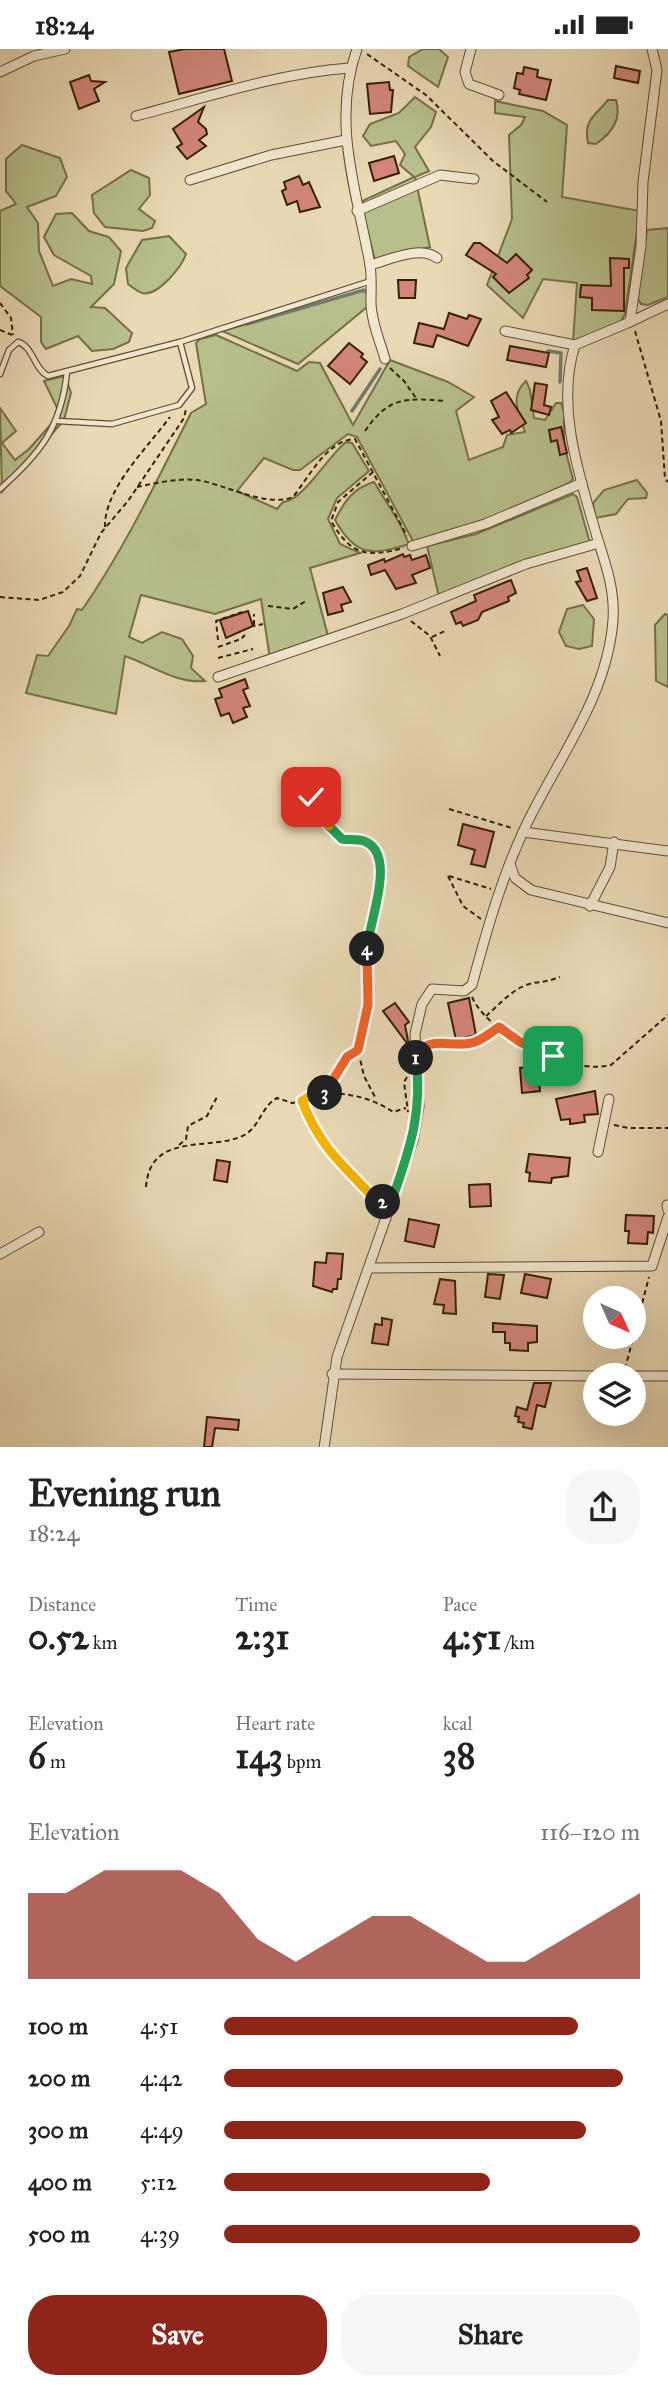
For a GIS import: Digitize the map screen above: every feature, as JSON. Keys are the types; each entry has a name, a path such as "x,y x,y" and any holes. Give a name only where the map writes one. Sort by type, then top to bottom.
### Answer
{"street":[{"path":"0,72 34,56 65,49"},
{"path":"359,49 350,68 345,101 346,139 357,211 370,265 371,303 385,359"},
{"path":"471,49 465,72 469,84 499,96"},
{"path":"630,322 641,246 643,183 657,70 652,49"},
{"path":"136,116 265,83 350,68"},
{"path":"190,180 271,155 346,139"},
{"path":"357,211 440,175 474,179"},
{"path":"370,265 420,253 430,253 437,258"},
{"path":"505,331 575,345 668,304"},
{"path":"324,1447 332,1374 416,1128 419,1081 415,1034 427,994 432,989 468,989 497,892 523,832 576,736 600,680 608,650 613,598 582,483 571,429 569,362 575,345"},
{"path":"412,545 485,524 582,483"},
{"path":"218,677 402,614 526,564 599,543"},
{"path":"523,832 668,851"},
{"path":"590,906 610,867 614,842"},
{"path":"510,864 515,878 531,890 668,923"},
{"path":"598,1152 609,1099"},
{"path":"369,1268 652,1266 668,1217"},
{"path":"0,1254 39,1232"},
{"path":"332,1374 583,1376"},
{"path":"646,1376 668,1376"}],"lane":[{"path":"0,374 13,344 22,342 44,375 67,372 180,342 372,281"},
{"path":"58,421 113,424 179,405 190,394 192,384 180,342"},
{"path":"0,489 34,453 58,421 67,372"}],"path":[{"path":"359,49 385,70 426,96 492,161 547,202"},
{"path":"0,303 11,318 13,335"},
{"path":"630,322 635,325 661,421 665,479 668,482"},
{"path":"0,330 22,342"},
{"path":"385,359 416,399"},
{"path":"0,597 39,600 63,592 80,576 106,528 184,418 190,394"},
{"path":"365,431 377,414 396,401 446,401"},
{"path":"106,528 105,514 130,467 179,405"},
{"path":"137,487 197,480 271,500 293,497 329,450 345,439 355,439 373,472 412,545 387,552 360,553 344,543 331,521 338,502 373,472"},
{"path":"268,605 293,609 306,601"},
{"path":"218,640 216,621 242,612"},
{"path":"254,614 253,625 263,624"},
{"path":"402,614 431,638 440,656"},
{"path":"431,638 445,631"},
{"path":"218,647 245,635"},
{"path":"218,658 253,649"},
{"path":"311,797 316,810 342,839 364,841 379,852 382,866 368,940 368,1005 358,1050 364,1076 376,1100 393,1112 406,1108"},
{"path":"449,809 523,832"},
{"path":"488,924 463,905 448,876 497,892"},
{"path":"486,1017 519,988 533,983 544,984 560,977"},
{"path":"468,989 477,1008 520,1042 569,1063 601,1068 611,1065 668,1015"},
{"path":"415,1056 432,1042 476,1042 499,1027"},
{"path":"324,1095 347,1057 358,1050"},
{"path":"146,1187 147,1174 161,1155 186,1139 188,1126 207,1116 218,1095"},
{"path":"178,1145 236,1139 249,1132 267,1103 278,1098 292,1103 310,1096 324,1095 376,1100"},
{"path":"302,1101 315,1134 340,1165 377,1201 391,1203"},
{"path":"604,1122 628,1128 668,1128"},
{"path":"626,1363 652,1266"}],"green space":[{"path":"423,49 439,49 448,57 438,87 408,66 409,57"},
{"path":"415,97 436,112 431,127 415,147 429,171 415,177 430,247 375,260 360,202 414,177 400,165 405,154 396,141 371,146 363,136 370,124 399,113"},
{"path":"608,100 616,100 617,119 607,135 596,144 588,143 589,124"},
{"path":"495,101 543,111 567,125 562,197 640,211 625,314 620,323 573,342 577,283 543,279 523,318 487,285 512,219 509,135 521,125 525,117 495,113"},
{"path":"22,145 60,158 67,177 56,196 27,207 38,223 39,251 53,286 71,279 92,284 91,276 54,255 44,237 56,214 72,213 89,231 109,237 121,251 114,284 91,307 105,308 132,333 129,342 113,349 92,351 78,336 46,349 41,342 41,317 0,286 0,211 16,204 6,191 6,159"},
{"path":"131,170 149,178 150,195 139,209 155,221 152,228 143,231 105,227 94,213 92,195"},
{"path":"668,228 668,297 648,305 641,304 636,295 647,230"},
{"path":"169,236 186,254 184,259 162,286 148,293 139,292 128,284 126,268 142,240"},
{"path":"367,291 367,307 298,364 222,331"},
{"path":"216,335 297,371 309,362 320,363 353,425 390,360 448,382 474,397 456,411 469,460 503,447 507,435 525,432 517,399 526,381 534,418 545,420 556,403 561,403 564,412 564,445 573,479 479,524 414,543 357,437 348,434 300,470 293,470 264,458 237,491 277,509 307,487 346,442 352,443 369,471 337,498 328,519 340,544 360,553 310,568 328,636 270,659 261,599 215,614 141,595 129,637 142,643 162,632 182,639 193,656 191,668 205,681 174,677 125,656 116,714 26,693 37,655 48,656 69,626 77,609 82,610 127,538 191,413 206,404 196,343 200,339"},
{"path":"65,376 71,393 64,420 2,492 0,408 16,431 2,443 15,460 29,449 60,414 44,381"},
{"path":"637,480 647,493 646,498 628,499 616,514 595,518 593,503 604,490"},
{"path":"374,482 409,544 385,550 366,550 350,541 335,520 350,496"},
{"path":"573,494 577,497 590,543 439,597 427,546 476,534"},
{"path":"583,605 594,619 592,646 579,649 566,646 559,632 567,609"},
{"path":"665,614 668,615 668,687 656,681 655,625"}],"building":[{"path":"185,49 224,49 232,81 179,94 169,52"},
{"path":"616,66 640,71 638,83 614,78"},
{"path":"524,67 538,70 537,77 551,80 546,100 519,94 520,90 514,88 517,73 523,74"},
{"path":"89,75 91,81 105,82 94,89 99,101 79,109 70,82"},
{"path":"389,82 390,90 393,90 391,112 370,114 367,84"},
{"path":"204,107 198,122 206,129 207,134 199,140 206,146 187,159 177,147 182,144 173,129"},
{"path":"394,156 399,173 374,181 369,163"},
{"path":"299,176 303,185 309,182 320,207 300,212 297,201 287,205 282,191 286,189 284,182"},
{"path":"474,243 480,243 507,263 516,254 532,270 527,275 529,278 509,293 493,277 496,274 466,255"},
{"path":"610,258 629,259 629,268 624,268 624,311 592,310 592,298 580,297 581,285 611,286"},
{"path":"398,280 416,280 415,298 399,298"},
{"path":"449,313 467,319 469,315 481,319 468,346 437,335 433,347 414,343 419,323 444,329"},
{"path":"349,343 363,354 361,357 367,362 350,384 328,366"},
{"path":"510,346 549,353 546,367 507,360"},
{"path":"535,383 547,385 544,405 551,407 549,415 531,410"},
{"path":"506,392 526,423 511,433 510,430 502,434 492,420 499,417 491,401"},
{"path":"561,427 567,453 560,455 557,440 551,442 549,430"},
{"path":"403,554 404,557 410,555 412,560 426,555 430,568 412,575 416,583 396,589 385,570 371,575 368,565 384,559 385,562"},
{"path":"587,568 597,598 587,601 576,582 581,581 577,571"},
{"path":"511,580 516,593 508,597 509,601 482,612 478,620 463,626 461,622 456,624 451,612 476,601 474,595"},
{"path":"343,587 351,602 341,605 343,611 328,615 323,593"},
{"path":"248,611 253,626 226,638 220,620"},
{"path":"245,679 248,688 243,690 250,706 243,708 247,717 233,723 229,713 221,716 215,699 222,697 219,689"},
{"path":"463,824 494,832 485,867 471,864 475,850 458,845"},
{"path":"469,998 476,1035 456,1040 448,1003"},
{"path":"395,1003 409,1022 405,1025 409,1046 383,1011"},
{"path":"538,1066 540,1091 522,1093 520,1068"},
{"path":"595,1091 598,1114 584,1115 585,1122 570,1124 570,1119 561,1120 556,1099"},
{"path":"529,1154 570,1158 568,1176 552,1178 551,1183 529,1181 530,1173 526,1172"},
{"path":"217,1160 230,1162 227,1182 214,1180"},
{"path":"490,1184 491,1206 470,1207 469,1185"},
{"path":"626,1215 654,1216 653,1233 648,1232 647,1244 628,1243 629,1231 625,1231"},
{"path":"409,1219 439,1225 434,1247 405,1241"},
{"path":"327,1253 343,1254 341,1279 338,1279 337,1289 332,1292 313,1286 315,1262 326,1263"},
{"path":"488,1274 504,1275 500,1299 485,1297"},
{"path":"525,1274 551,1279 547,1298 521,1293"},
{"path":"440,1279 455,1281 456,1314 443,1313 444,1305 434,1304"},
{"path":"382,1318 392,1320 388,1345 372,1343 375,1324 382,1325"},
{"path":"493,1323 537,1326 537,1342 528,1343 528,1351 510,1350 510,1343 505,1343 505,1332 493,1332"},
{"path":"534,1383 551,1383 545,1407 537,1405 532,1429 523,1427 524,1423 518,1422 519,1417 515,1416 517,1407 527,1410"},
{"path":"207,1417 239,1420 238,1430 215,1428 212,1447 204,1447"}],"waterway":[{"path":"247,324 364,290 367,293"},
{"path":"548,351 561,353 560,382"},
{"path":"352,411 380,369"}],"route":[{"path":"311,797 316,810 342,839 364,841 379,852 382,866 368,940 368,1005 358,1050 347,1057 324,1095 310,1096 302,1101 315,1134 340,1165 377,1201 391,1203 416,1128 419,1081 415,1056 432,1042 476,1042 499,1027 520,1042 553,1056"}]}
